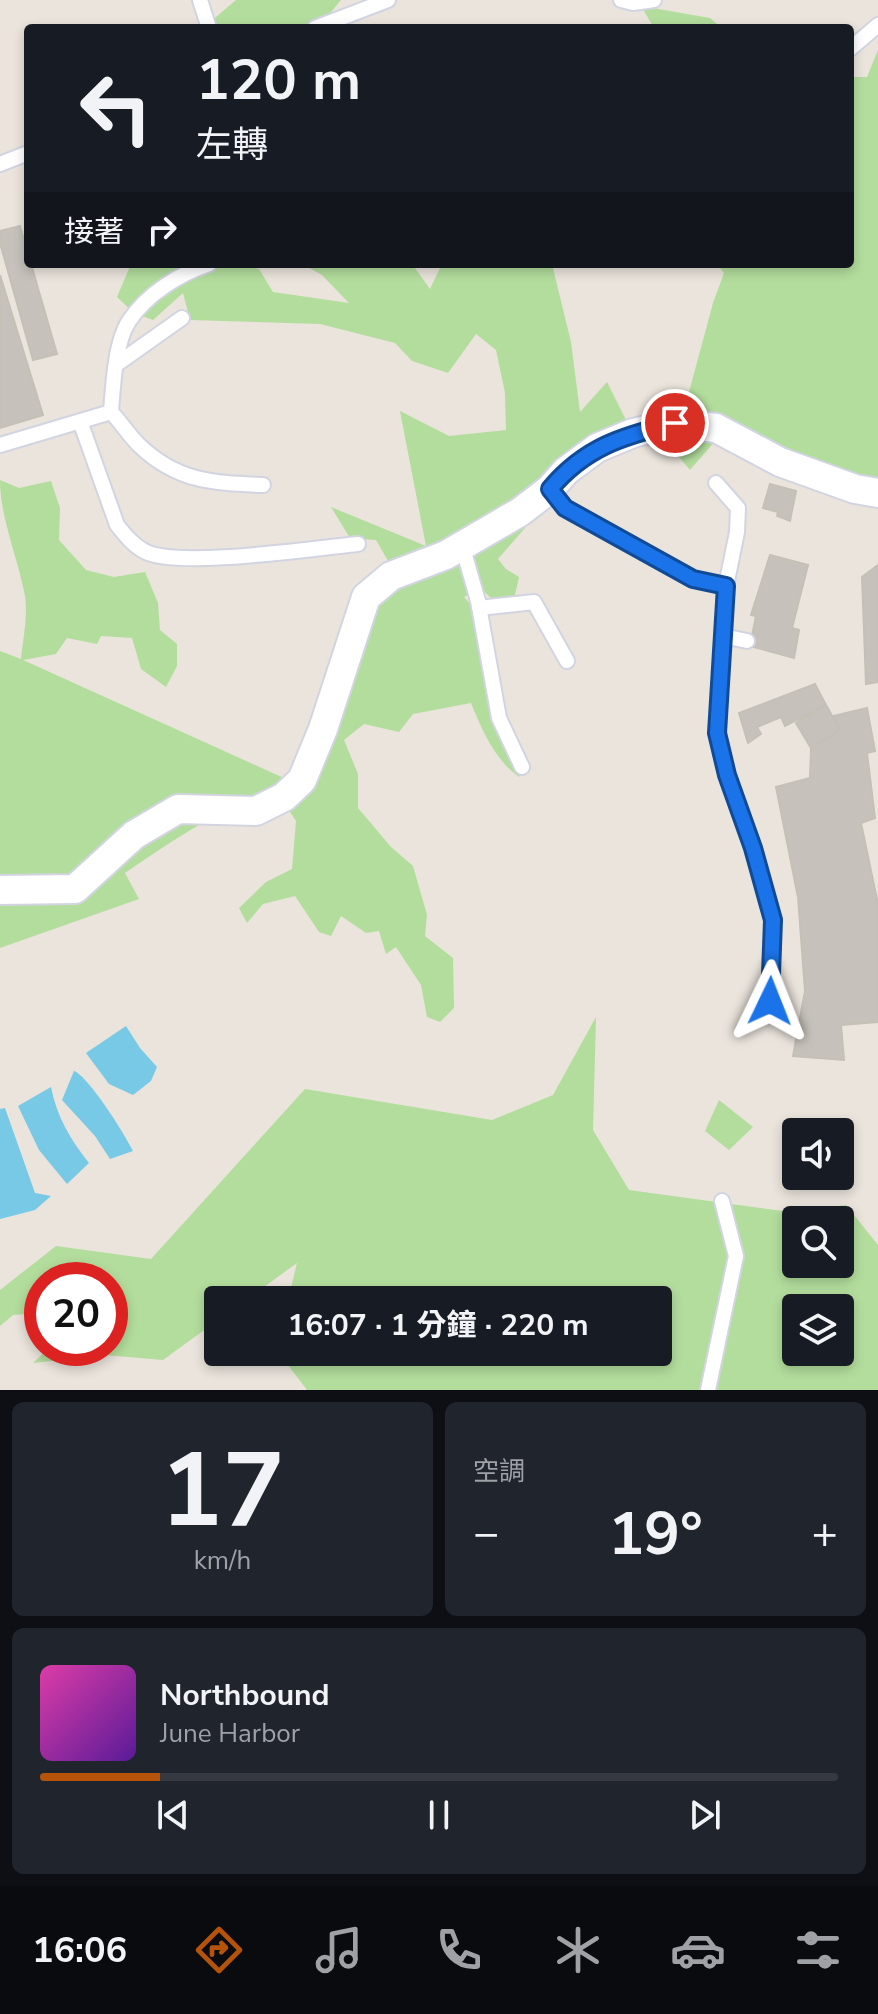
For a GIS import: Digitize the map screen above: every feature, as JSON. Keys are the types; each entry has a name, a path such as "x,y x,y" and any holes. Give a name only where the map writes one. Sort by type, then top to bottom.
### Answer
{"street":[{"path":"0,890 75,889 134,835 178,809 256,811 284,797 302,780 323,729 366,597 391,576 446,555 520,512 597,448 633,433 675,423 716,428 780,462 855,489 878,493"}],"lane":[{"path":"200,0 208,24"},
{"path":"325,24 388,0"},
{"path":"621,0 633,3 654,0"},
{"path":"854,46 878,25"},
{"path":"0,164 24,155"},
{"path":"201,268 167,284 127,322 117,364 111,412 139,445 185,476 210,483 263,485"},
{"path":"117,364 182,318"},
{"path":"0,445 111,412"},
{"path":"80,421 117,525 129,540 145,552 165,558 204,558 358,544"},
{"path":"716,483 738,508 737,532 726,586 717,733 727,775 753,848 773,920 770,1001"},
{"path":"550,489 565,508 680,572 693,579 726,586"},
{"path":"462,545 479,608 499,718 522,767"},
{"path":"479,608 534,602 567,661"},
{"path":"723,636 747,641"},
{"path":"708,1390 736,1256 722,1201"}],"green space":[{"path":"236,0 341,0 321,24 208,24"},
{"path":"641,6 710,18 717,24 652,24"},
{"path":"878,50 878,498 793,482 716,440 690,470 663,438 615,440 532,520 498,559 519,577 515,595 500,606 480,588 464,597 488,624 505,720 528,763 519,777 496,753 471,703 413,714 399,732 364,724 344,740 358,774 358,808 391,847 413,866 427,915 425,936 453,958 454,1008 440,1022 427,1017 421,985 396,947 386,954 379,931 366,933 341,916 331,936 319,932 295,896 263,904 247,923 239,908 266,882 292,869 296,821 286,806 286,780 203,822 125,873 139,899 0,948 0,651 21,659 26,611 22,582 3,509 0,480 19,488 51,481 60,508 59,540 86,570 114,577 145,572 158,603 160,630 177,644 177,666 166,687 141,669 132,638 101,636 97,644 67,638 56,654 23,660 286,779 391,566 376,540 350,538 331,507 426,546 400,411 449,436 506,430 505,393 496,350 476,334 448,373 412,361 395,343 320,324 190,320 183,293 153,320 134,313 117,297 129,268 255,268 259,269 273,292 349,303 322,275 309,268 415,268 430,289 440,268 553,268 571,342 580,412 607,382 626,420 666,408 685,407 724,273 720,268 854,268 854,77 867,77"},
{"path":"596,1017 593,1130 629,1190 782,1211 782,1278 854,1278 854,1215 878,1245 878,1390 307,1390 289,1366 672,1366 672,1286 291,1286 297,1263 265,1286 204,1286 204,1330 163,1360 128,1357 128,1262 36,1262 56,1246 151,1259 305,1089 492,1120 553,1095"},
{"path":"719,1100 753,1127 729,1150 705,1131"},
{"path":"24,1271 24,1314 13,1315 0,1326 0,1290"}],"water":[{"path":"126,1026 157,1067 151,1081 133,1095 109,1084 86,1053"},
{"path":"74,1071 97,1094 133,1151 110,1159 95,1136 62,1100"},
{"path":"51,1087 65,1127 89,1163 67,1184 39,1150 18,1106"},
{"path":"5,1108 35,1193 51,1196 35,1210 0,1219 0,1109"}],"building":[{"path":"20,226 24,240 24,268 32,268 57,354 33,360 0,243 0,231"},
{"path":"0,275 43,415 0,428"},
{"path":"770,484 796,491 790,521 777,516 778,512 763,508"},
{"path":"770,555 808,565 792,628 799,630 794,658 750,646 756,616 751,615"},
{"path":"878,565 878,682 866,684 862,577"},
{"path":"815,684 826,705 785,726 781,717 757,727 761,734 748,743 739,713"},
{"path":"826,705 840,730 811,748 796,723"},
{"path":"867,708 875,751 867,753 875,818 861,823 878,904 878,1022 841,1025 844,1060 793,1056 805,991 798,897 776,787 810,778 811,748 840,730 834,716"}],"route":[{"path":"675,423 633,433 597,448 566,471 550,489 565,508 693,579 726,586 717,733 727,775 753,848 773,920 770,1001"}]}
